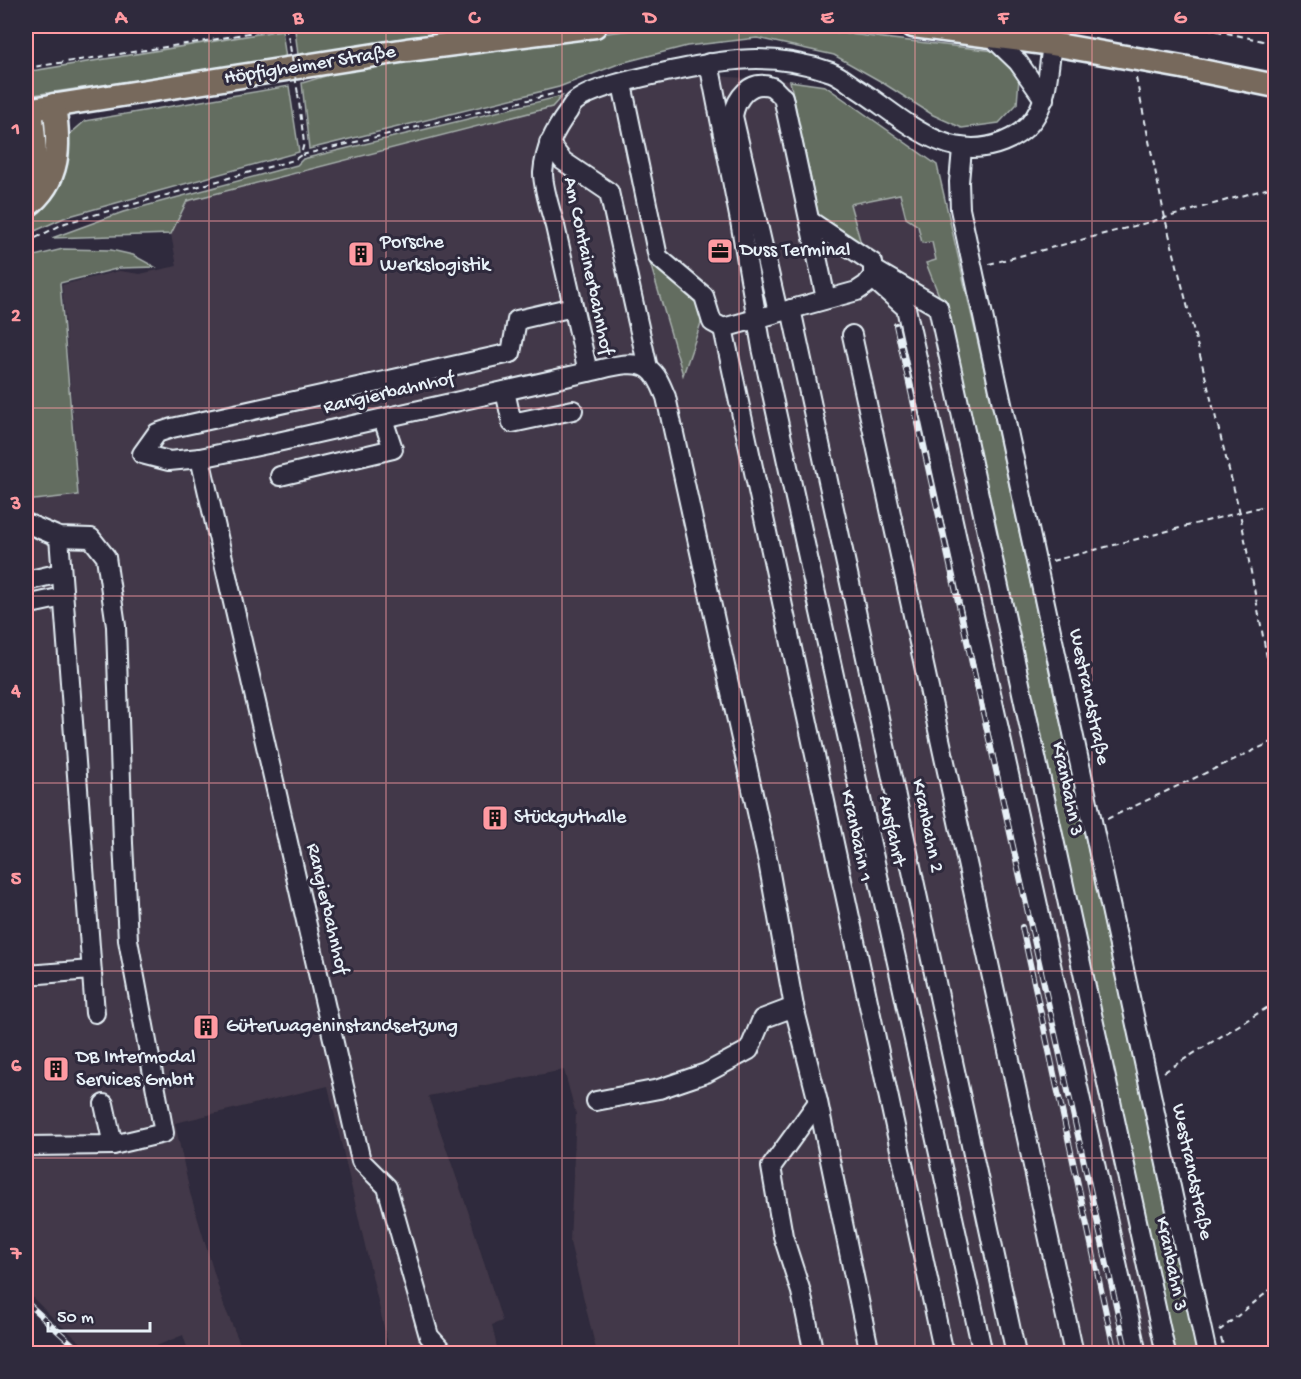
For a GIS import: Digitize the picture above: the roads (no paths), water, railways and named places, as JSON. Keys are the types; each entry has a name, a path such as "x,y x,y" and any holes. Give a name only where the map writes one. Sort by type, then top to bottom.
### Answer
{"main road":[{"name":"Höpfigheimer Straße","path":"28,110 407,50 595,26"},
{"path":"913,26 1052,44 1275,86"},
{"path":"27,206 41,194 50,182 54,170 57,140 54,105"},
{"path":"27,206 34,189 35,174 28,110"}],"street":[{"path":"990,35 1018,62 1044,99"},
{"path":"962,149 983,148 1011,139 1025,130 1035,119 1044,99 1052,44"},
{"name":"Am Containerbahnhof","path":"588,372 543,175 554,130 576,101 596,91 709,63 754,58 780,60 811,66 835,74 924,134 942,144 962,149"},
{"path":"709,63 757,318"},
{"path":"622,84 658,257 704,296 712,322 723,328 857,291 872,274 873,263 810,221"},
{"name":"Kranbahn 2","path":"810,221 783,98 772,87 758,86 744,92 736,103 733,116 784,311 1017,1353"},
{"path":"549,143 563,161 609,192 648,368 658,378 666,398 768,862 794,1007 818,1102 870,1353"},
{"name":"Westrandstraße","path":"962,149 958,182 960,209 972,269 1206,1348"},
{"path":"810,221 826,299"},
{"path":"872,274 906,308 1137,1353"},
{"name":"Kranbahn 3","path":"872,274 938,307 1166,1353"},
{"name":"Rangierbahnhof","path":"573,307 517,320 511,353 172,428 157,433 142,454 169,460 200,458 588,372 632,364 648,368"},
{"name":"Ausfahrt","path":"757,318 983,1353"},
{"name":"Kranbahn 1","path":"723,328 944,1353"},
{"path":"852,335 1074,1353"},
{"path":"505,391 512,423 573,410"},
{"path":"280,476 393,449 383,419"},
{"name":"Rangierbahnhof","path":"200,458 361,1161 387,1187 429,1336 445,1353"},
{"path":"26,523 59,537 91,538 106,557 116,626 120,786 128,940 164,1133 113,1145 26,1146"},
{"path":"59,537 95,1013"},
{"path":"26,582 62,573"},
{"path":"26,605 63,597"},
{"path":"26,973 91,970"},
{"path":"596,1101 659,1089 706,1073 749,1050 762,1019 794,1007"},
{"path":"814,1353 801,1292 783,1236 771,1167 818,1102"},
{"path":"104,1104 113,1145"}],"railway":[{"path":"896,325 1127,1354"},
{"path":"1022,927 1115,1354"},
{"path":"26,1302 83,1354"}],"place":[{"name":"Duss Terminal","path":"720,251"},
{"name":"Porsche Werkslogistik","path":"361,254"},
{"name":"Stückguthalle","path":"495,818"},
{"name":"Güterwageninstandsetzung","path":"206,1027"},
{"name":"DB Intermodal Services GmbH","path":"56,1069"}]}
